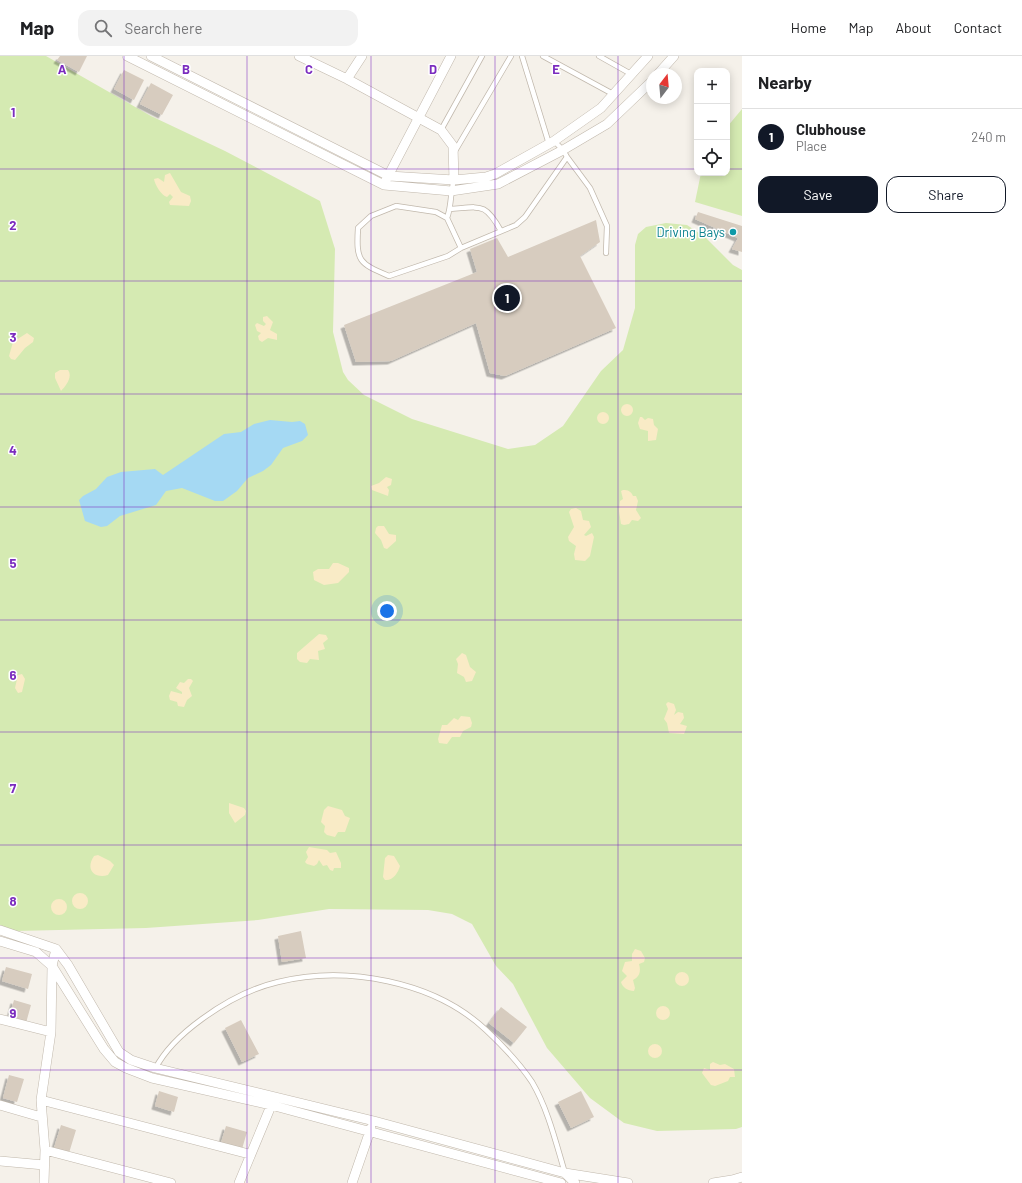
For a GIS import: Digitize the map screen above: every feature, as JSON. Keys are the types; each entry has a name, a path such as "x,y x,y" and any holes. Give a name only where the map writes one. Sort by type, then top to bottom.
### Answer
{"street":[{"path":"127,56 384,185 451,191 498,184 565,154 607,124 646,86"},
{"path":"151,56 389,176 454,180 486,177 495,174 552,143 601,108 648,56"},
{"path":"299,56 347,79 441,130 453,146 454,180"},
{"path":"347,79 362,56"},
{"path":"384,185 451,56"},
{"path":"663,68 674,56"},
{"path":"0,930 56,949 68,965 119,1052 131,1060 155,1068 374,1121 565,1173 628,1183"},
{"path":"0,941 36,952 52,966 110,1057 126,1068 152,1078 271,1106 561,1183"},
{"path":"44,1183 45,1150 41,1117 41,1100 52,1032 52,966 56,949"},
{"path":"0,1019 52,1032"},
{"path":"239,1183 249,1154 274,1097"},
{"path":"41,1100 249,1154"},
{"path":"0,1105 41,1117"},
{"path":"352,1183 374,1121"},
{"path":"45,1150 171,1183"},
{"path":"0,1161 44,1165"},
{"path":"565,1173 575,1183"},
{"path":"713,1183 742,1177"}],"lane":[{"path":"441,130 482,56"},
{"path":"453,154 511,56"},
{"path":"522,56 552,143 565,154 590,188 607,226 606,253"},
{"path":"543,56 613,94"},
{"path":"599,56 631,74"},
{"path":"460,248 447,218 436,212 396,206 371,216 358,228 356,250 362,262 389,276 448,256 460,248 516,225 525,216 565,154"},
{"path":"447,218 450,210 451,191 454,180"},
{"path":"450,210 479,207 486,209 492,214 501,231"},
{"path":"152,1078 155,1068 170,1046 193,1026 218,1008 271,984 313,976 346,975 382,980 420,991 458,1008 485,1030 532,1082 546,1112 565,1173"}],"green space":[{"path":"0,56 46,56 151,116 225,151 320,201 335,249 333,332 343,372 348,380 364,395 412,419 508,449 535,445 563,426 601,371 623,350 635,308 635,245 638,234 646,227 666,223 687,225 705,237 733,265 742,270 742,1127 736,1129 657,1131 624,1123 590,1098 547,1048 513,984 496,966 472,924 452,914 428,910 329,909 258,920 146,928 15,931 0,926"},
{"path":"742,109 742,216 695,202 700,176 730,176 730,123"}],"sand":[{"path":"170,173 181,192 190,196 191,201 189,206 170,205 169,202 173,197 170,194 167,197 165,196 157,187 154,179 158,178 164,182 165,175"},
{"path":"267,316 273,322 270,330 277,334 277,340 268,338 262,342 259,340 258,336 261,333 257,331 255,325 257,323 264,326 266,324 263,321 263,317"},
{"path":"27,333 34,338 33,342 25,348 15,360 11,359 9,356 13,342"},
{"path":"60,370 68,370 70,376 67,384 61,391 55,378 55,373"},
{"path":"625,404 629,404 633,410 629,416 625,416 621,412 621,408"},
{"path":"605,412 608,413 608,423 601,424 598,423 597,416 598,413"},
{"path":"640,417 645,420 648,418 653,419 654,425 658,429 656,440 648,441 648,431 640,429 638,423"},
{"path":"386,477 392,479 391,485 387,487 389,490 388,496 372,490 371,486 379,483"},
{"path":"621,491 629,491 633,496 636,496 638,501 636,510 641,518 638,521 632,520 629,524 624,525 621,524 619,511 620,501 623,499"},
{"path":"576,508 581,511 583,520 589,521 591,527 584,535 586,536 592,533 594,537 590,556 585,561 575,560 574,554 576,546 569,541 568,537 574,527 569,512 571,509"},
{"path":"378,526 384,526 389,534 396,535 396,541 387,549 384,548 381,540 375,533"},
{"path":"333,563 338,563 349,568 349,572 338,583 324,585 314,580 313,572 318,569 329,569"},
{"path":"319,634 326,635 328,639 323,643 325,649 318,651 319,660 310,659 307,663 300,662 297,659 297,653"},
{"path":"462,653 466,655 470,667 476,672 472,681 466,682 464,677 457,673 458,664 456,659"},
{"path":"22,674 25,679 22,692 18,693 15,688 18,675"},
{"path":"188,679 193,681 189,688 192,696 187,700 184,707 178,706 177,702 170,700 169,696 171,691 182,694 182,692 176,688 180,682 184,683"},
{"path":"668,702 674,704 676,710 674,715 678,712 683,713 684,718 680,724 687,726 684,734 669,733 667,723 664,719 668,709 666,704"},
{"path":"461,716 470,717 472,723 471,727 463,731 460,737 452,737 447,744 439,743 438,739 442,725 447,725 454,718 458,720"},
{"path":"229,803 244,808 246,811 245,815 235,823 229,813"},
{"path":"328,806 342,810 345,816 350,818 345,832 338,832 335,837 327,835 324,832 325,826 321,822 324,810"},
{"path":"309,847 327,850 330,853 336,852 341,863 341,868 334,868 333,871 330,870 327,865 323,866 319,860 314,866 307,864 305,862 308,857 306,852"},
{"path":"98,855 110,861 114,865 108,875 99,876 92,872 90,865 91,861 94,856"},
{"path":"388,855 394,856 400,866 395,876 385,880 383,877 385,858"},
{"path":"80,893 86,895 88,901 86,907 80,909 74,907 72,901 74,895"},
{"path":"59,899 66,904 67,907 62,914 59,915 52,910 51,907 56,900"},
{"path":"635,949 641,951 645,958 644,962 639,964 639,975 633,980 635,988 634,991 623,986 621,982 627,976 622,971 625,962 632,961 632,954"},
{"path":"679,972 685,972 689,976 689,982 685,986 679,986 675,982 675,976"},
{"path":"660,1006 666,1006 670,1010 670,1016 666,1020 660,1020 656,1016 656,1010"},
{"path":"655,1044 660,1046 662,1051 660,1056 655,1058 650,1056 648,1051 650,1046"},
{"path":"713,1062 720,1065 725,1064 734,1069 735,1077 730,1077 728,1081 715,1086 711,1085 702,1073 704,1068 710,1070 710,1064"}],"water":[{"path":"270,420 292,422 300,421 305,424 308,435 302,441 283,448 271,465 263,471 248,478 237,491 223,501 215,501 182,488 166,491 156,505 120,516 107,526 101,527 85,521 79,500 96,489 107,477 121,472 155,469 163,475 224,434 241,432 254,424"}],"building":[{"path":"60,56 87,56 79,72 57,60"},
{"path":"124,70 144,80 134,100 114,89"},
{"path":"151,83 173,95 162,115 140,104"},
{"name":"Driving Bays","path":"698,212 742,226 742,252 732,249 738,238 695,219"},
{"path":"596,220 600,242 580,256 616,328 505,376 490,373 476,323 391,361 356,362 344,325 477,272 470,249 497,238 508,257"},
{"path":"301,931 306,958 282,962 278,936"},
{"path":"6,967 32,974 28,989 2,981"},
{"path":"14,1000 31,1005 26,1023 9,1018"},
{"path":"501,1007 527,1027 514,1043 489,1023"},
{"path":"241,1020 259,1054 242,1062 225,1028"},
{"path":"9,1075 24,1079 17,1102 3,1098"},
{"path":"159,1091 178,1097 174,1112 155,1106"},
{"path":"581,1091 594,1117 571,1128 558,1102"},
{"path":"61,1125 76,1130 69,1153 54,1148"},
{"path":"226,1126 247,1132 242,1149 221,1143"}],"place":[{"name":"Driving Bays","path":"733,232"},
{"name":"Clubhouse","path":"507,298"}]}
